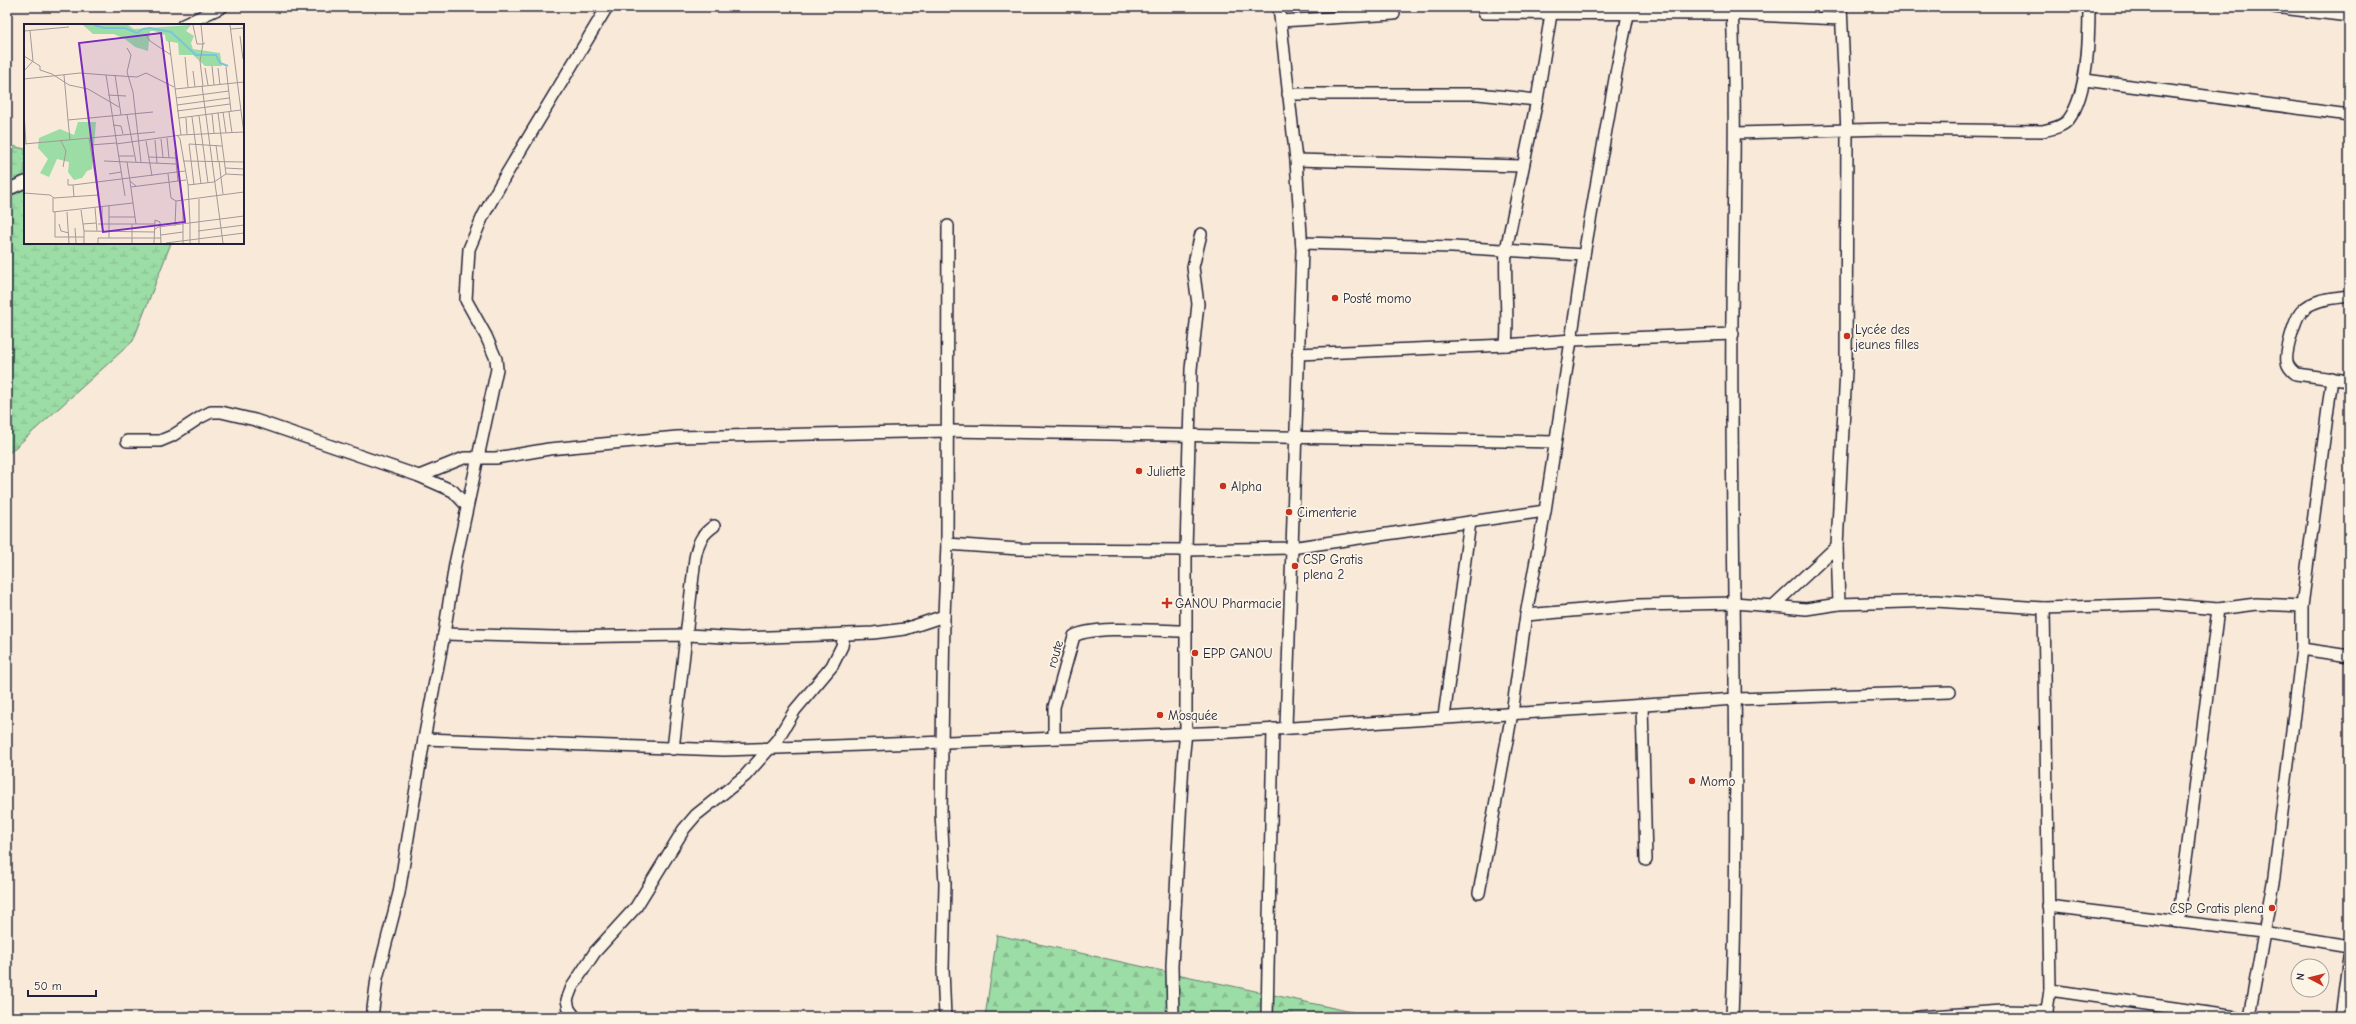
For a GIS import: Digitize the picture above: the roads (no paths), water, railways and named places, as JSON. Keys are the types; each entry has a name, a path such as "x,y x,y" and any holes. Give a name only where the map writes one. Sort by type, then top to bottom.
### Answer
{"street":[{"path":"185,24 222,7"},
{"path":"372,1017 377,978 399,893 424,740 466,505 492,395 497,364 486,336 466,300 469,250 483,216 504,178 607,7"},
{"path":"1279,7 1296,160 1302,243 1286,727"},
{"path":"1839,604 1837,546 1846,370 1847,132 1841,7"},
{"path":"1735,133 1847,132 1886,129 2042,132 2057,128 2069,119 2085,80 2089,7"},
{"path":"2274,7 2349,16"},
{"path":"1484,13 1628,14 1732,10 1841,19"},
{"path":"1732,10 1735,133 1732,404 1736,699 1732,1017"},
{"path":"1281,21 1394,14"},
{"path":"1506,345 1508,322 1505,273 1506,250 1522,166 1537,100 1551,14"},
{"path":"1480,893 1512,713 1526,615 1545,511 1584,255 1616,73 1628,14"},
{"path":"2085,80 2349,115"},
{"path":"1288,94 1478,94 1537,100"},
{"path":"1296,160 1522,166"},
{"path":"7,190 24,182"},
{"path":"945,1017 943,977 944,884 941,812 944,616 947,544 948,226"},
{"path":"1173,1017 1172,966 1182,769 1186,732 1186,550 1191,369 1198,304 1193,267 1201,234"},
{"path":"1302,243 1506,250 1584,255"},
{"path":"2349,296 2322,300 2301,311 2290,339 2286,361 2290,369 2296,374 2332,378 2349,382"},
{"path":"1298,354 1506,345 1572,340 1733,334"},
{"path":"2249,1017 2274,877 2302,649 2302,606 2332,378"},
{"path":"127,441 160,441 172,436 200,417 211,412 221,412 255,420 419,476 453,491 466,505"},
{"path":"419,476 464,458 677,437 948,431 1555,442"},
{"path":"947,544 1019,549 1186,550 1291,548 1545,511"},
{"path":"1444,717 1470,522"},
{"path":"673,749 688,635 695,558 699,540 705,532 714,526"},
{"path":"1773,606 1837,546"},
{"path":"1526,615 1640,605 1734,603 1806,608 1839,604 1936,601 2044,608 2160,604 2218,609 2256,604 2302,606"},
{"path":"1918,1017 2002,1012 2046,1015 2050,990 2044,608"},
{"path":"2178,922 2218,609"},
{"path":"444,634 555,637 688,635 741,638 873,633 905,629 944,616"},
{"name":"route","path":"1054,737 1054,707 1074,636 1107,630 1180,631"},
{"path":"575,1017 569,1009 567,1000 572,988 595,952 636,907 684,829 696,815 745,776 770,748 795,710 832,666 842,646 844,634"},
{"path":"2302,649 2349,656"},
{"path":"424,740 673,749 770,748 1273,729 1736,699 1950,692"},
{"path":"1642,706 1646,860"},
{"path":"1268,1017 1273,729"},
{"path":"2048,906 2263,932 2349,946"},
{"path":"2341,1017 2349,957"},
{"path":"2050,990 2236,1017"}],"place":[{"name":"Posté momo","path":"1335,298"},
{"name":"Lycée des jeunes filles","path":"1847,336"},
{"name":"Juliette","path":"1139,471"},
{"name":"Alpha","path":"1223,486"},
{"name":"Cimenterie","path":"1289,512"},
{"name":"CSP Gratis plena 2","path":"1295,566"},
{"name":"GANOU Pharmacie","path":"1167,603"},
{"name":"EPP GANOU","path":"1195,653"},
{"name":"Mosquée","path":"1160,715"},
{"name":"Momo","path":"1692,781"},
{"name":"CSP Gratis plena","path":"2272,908"}]}
